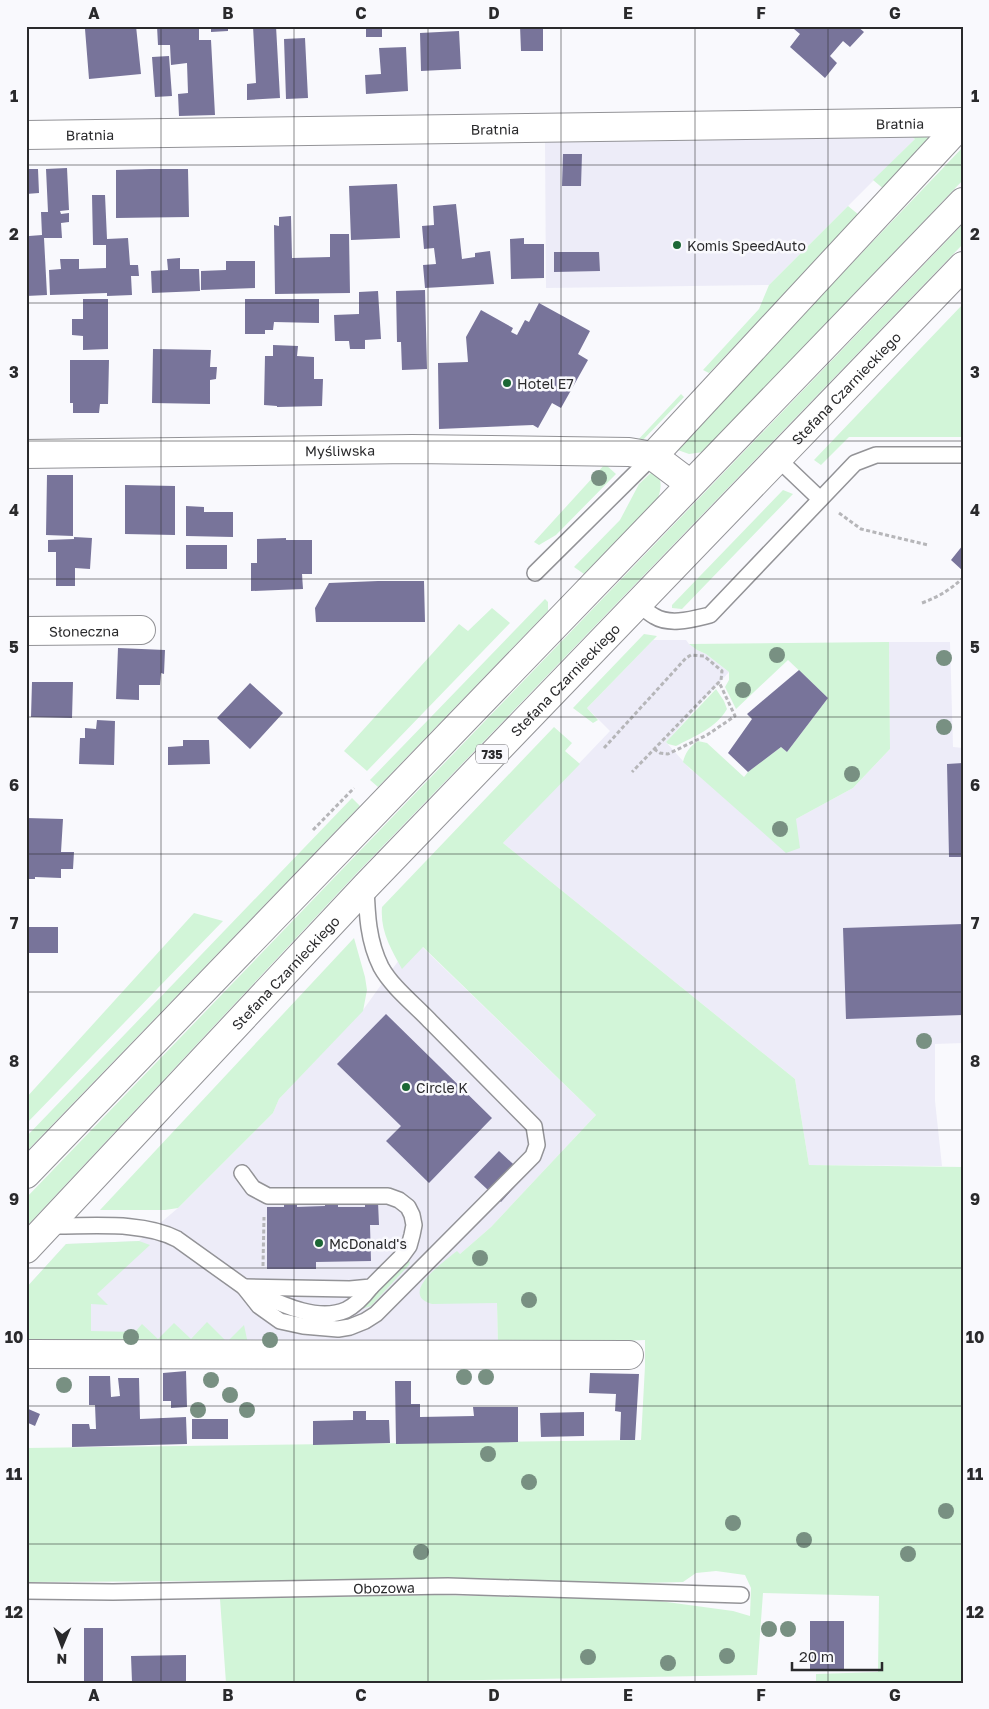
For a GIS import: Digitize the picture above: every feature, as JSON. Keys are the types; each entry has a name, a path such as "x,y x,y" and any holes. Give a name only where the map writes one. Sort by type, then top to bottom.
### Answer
{"street":[{"name":"Bratnia","path":"26,135 963,122"},
{"path":"690,484 653,456 963,122"},
{"path":"26,1174 963,202"},
{"name":"Stefana Czarnieckiego","path":"26,1249 366,886 963,266"},
{"name":"Myśliwska","path":"26,454 412,449 629,452 653,456"},
{"name":"Słoneczna","path":"26,631 141,630"},
{"path":"26,1354 630,1355"}],"lane":[{"path":"638,603 654,616 664,620 679,620 710,615 856,463 876,456 963,455"},
{"path":"535,572 653,456"},
{"path":"777,458 820,499"},
{"path":"244,1287 259,1306 269,1314 292,1324 324,1329 350,1327 365,1321 376,1314 536,1152 537,1136 534,1126 412,1002 382,968 374,951 368,926 366,886"},
{"path":"47,1226 139,1227 164,1232 177,1239 244,1287 289,1307 312,1313 338,1313 347,1310 401,1257 409,1246 414,1225 412,1215 408,1207 393,1198 376,1195 264,1195 252,1188 242,1173"},
{"path":"244,1287 350,1289 370,1287"},
{"name":"Obozowa","path":"26,1591 113,1592 448,1586 741,1595"}],"path":[{"path":"820,499 860,529 928,545"},
{"path":"922,603 937,598 949,591 963,578"},
{"path":"604,748 686,658 691,655 704,656 722,671 722,677 719,682 632,772"},
{"path":"654,749 660,753 668,754 707,735 735,716 719,682"},
{"path":"263,1272 264,1195"}],"shaded area":[{"name":"Komis SpeedAuto","path":"906,133 915,139 769,285 546,288 545,142 601,137"},
{"path":"653,640 686,640 729,672 666,742 691,770 796,819 853,788 890,749 889,642 950,642 953,747 963,748 963,1043 935,1044 935,1101 942,1166 809,1165 795,1079 503,843 610,731 587,708"},
{"path":"414,939 596,1115 491,1227 460,1254 497,1303 498,1346 26,1343 26,1288 66,1244 139,1241 178,1208 273,1113 279,1099 363,1010"}],"green space":[{"path":"906,133 926,135 930,141 885,190 873,180 915,139"},
{"path":"963,147 963,180 703,452 689,454 675,449"},
{"path":"848,206 859,215 709,373 703,370 759,309 769,285"},
{"path":"963,224 963,244 356,874 26,1227 26,1198"},
{"path":"963,304 963,437 849,437 821,465 814,460"},
{"path":"681,394 684,397 641,442 636,442"},
{"path":"605,464 616,474 556,535 539,545 534,542"},
{"path":"654,470 659,476 660,483 658,498 584,574 574,567 620,520 639,484"},
{"path":"783,490 793,494 682,609 672,608 672,605"},
{"path":"545,599 548,602 548,611 378,787 370,780"},
{"path":"492,608 510,623 367,771 344,751 459,624 468,631"},
{"path":"644,634 657,636 587,708 598,720 593,723 573,708"},
{"path":"889,642 890,749 853,788 796,819 800,848 786,853 683,762 690,747 695,743 698,741 707,743 744,777 781,747 787,752 828,698 788,660 736,709 725,687 729,680 729,672 706,654 689,644"},
{"path":"716,689 727,709 722,716 711,726 690,739 676,746 668,744 666,742"},
{"path":"554,727 572,743 565,751 580,764 503,843 795,1079 809,1165 963,1167 963,1683 816,1683 816,1674 878,1672 879,1596 763,1593 757,1675 226,1683 220,1599 436,1595 652,1600 733,1611 750,1616 751,1588 745,1575 716,1571 696,1573 683,1582 641,1583 462,1578 26,1582 26,1448 641,1440 645,1340 498,1346 497,1303 432,1304 423,1299 420,1293 427,1277 457,1251 460,1254 491,1227 596,1115 423,947 402,969 387,940 382,916 382,907"},
{"path":"352,798 360,806 26,1152 26,1137"},
{"path":"194,913 223,921 26,1124 26,1098"},
{"path":"354,938 367,990 363,1011 279,1099 273,1113 178,1208 165,1210 100,1210"},
{"path":"139,1241 150,1245 97,1294 108,1305 91,1304 91,1331 135,1332 142,1324 158,1339 174,1323 191,1339 207,1322 227,1342 244,1325 248,1344 26,1343 26,1288 66,1244"},
{"path":"408,1261 410,1262 409,1265 371,1306 362,1309"}],"building":[{"path":"136,26 141,74 89,79 85,29"},
{"path":"157,26 199,26 199,40 211,40 215,115 179,116 178,94 188,93 187,63 171,65 170,45 158,45"},
{"path":"211,26 228,26 228,31 211,32"},
{"path":"253,26 276,26 280,98 247,100 247,84 256,83"},
{"path":"366,26 382,26 382,37 366,37"},
{"path":"520,26 543,26 543,51 521,51"},
{"path":"796,26 857,26 864,32 850,47 843,41 830,56 837,63 825,78 790,47 800,34 794,29"},
{"path":"459,31 461,69 421,71 420,33"},
{"path":"305,38 308,98 286,99 284,39"},
{"path":"406,47 408,91 366,94 365,75 381,74 379,48"},
{"path":"169,56 172,96 155,97 152,57"},
{"path":"563,154 582,154 581,186 562,186"},
{"path":"67,168 69,210 60,211 61,214 69,213 69,222 61,223 62,238 44,238 47,295 26,296 26,269 29,269 29,236 42,235 41,212 48,212 46,169"},
{"path":"26,169 38,169 39,193 26,194"},
{"path":"188,169 189,217 116,218 116,170"},
{"path":"397,184 400,238 351,240 349,186"},
{"path":"92,195 105,195 107,239 128,238 130,265 138,265 139,276 131,276 132,295 107,296 107,293 50,295 49,270 61,269 60,259 79,259 79,269 106,268 106,245 93,245"},
{"path":"456,204 462,259 475,257 475,253 490,251 494,284 425,288 423,265 436,264 434,248 424,249 422,226 434,225 433,206"},
{"path":"291,216 292,258 330,257 330,234 349,234 350,293 275,294 274,225 279,226 279,217"},
{"path":"524,238 524,244 544,244 544,278 511,279 510,239"},
{"path":"554,252 599,252 600,271 554,272"},
{"path":"180,258 180,269 199,269 200,291 152,293 151,271 168,270 167,259"},
{"path":"226,261 255,261 255,288 201,290 201,271 226,270"},
{"path":"425,290 427,369 402,370 401,342 397,342 396,291"},
{"path":"378,291 381,339 365,340 365,349 350,349 349,341 335,341 334,315 359,314 359,292"},
{"path":"83,299 108,299 108,349 83,350 83,336 72,335 72,319 83,319"},
{"path":"245,299 319,299 319,323 274,322 273,330 265,330 265,334 245,334"},
{"name":"Hotel E7","path":"539,303 590,331 578,354 588,360 561,408 552,403 538,428 533,425 439,429 438,363 468,362 466,337 481,310 513,328 511,332 517,335 525,320 529,322"},
{"path":"273,345 298,346 297,356 314,357 314,379 323,379 322,406 277,407 264,405 265,356 273,356"},
{"path":"153,349 211,350 210,367 217,367 216,379 210,380 210,404 152,403"},
{"path":"70,360 109,360 108,404 100,404 99,413 73,413 73,403 70,403"},
{"path":"47,475 73,475 73,536 46,535"},
{"path":"125,485 175,486 175,535 125,534"},
{"path":"186,506 204,507 204,512 233,512 233,537 186,536"},
{"path":"74,537 92,538 90,569 75,568 75,586 56,586 56,552 48,552 48,540 74,539"},
{"path":"286,538 286,540 312,540 312,574 302,574 303,589 251,591 251,563 257,563 257,539"},
{"path":"186,545 227,545 227,569 186,569"},
{"path":"963,545 963,571 951,560"},
{"path":"424,581 425,622 316,622 315,608 329,583"},
{"path":"118,648 165,650 164,674 161,673 160,685 139,685 139,700 116,699"},
{"path":"799,670 828,698 787,752 781,747 748,772 728,753 752,719 747,714"},
{"path":"32,682 73,682 72,718 31,717"},
{"path":"250,683 283,713 250,749 217,718"},
{"path":"97,720 115,721 114,765 79,764 80,738 85,738 85,728 96,729"},
{"path":"183,740 209,740 210,764 168,765 168,747 183,746"},
{"path":"963,763 963,857 949,857 947,764"},
{"path":"26,818 63,819 61,852 74,852 73,869 61,869 61,878 35,877 35,879 26,879"},
{"path":"963,924 963,1015 846,1019 843,928"},
{"path":"26,927 58,927 58,953 26,953"},
{"path":"386,1014 492,1118 429,1183 386,1141 401,1126 337,1064"},
{"path":"499,1151 525,1175 501,1202 474,1177"},
{"name":"McDonald's","path":"284,1202 297,1202 297,1207 325,1206 325,1202 338,1202 338,1207 365,1207 365,1202 378,1202 379,1225 370,1225 371,1261 316,1262 316,1269 267,1269 267,1207 284,1207"},
{"path":"186,1371 187,1407 171,1408 171,1401 163,1401 163,1373"},
{"path":"590,1373 639,1374 635,1440 620,1440 621,1412 615,1411 616,1394 589,1393"},
{"path":"89,1376 110,1376 111,1397 120,1396 118,1378 139,1378 140,1419 186,1417 187,1444 72,1447 72,1424 89,1424 90,1429 96,1429 95,1405 89,1405"},
{"path":"395,1381 411,1381 411,1404 420,1404 420,1417 474,1416 473,1407 518,1407 518,1442 396,1444"},
{"path":"26,1408 40,1414 35,1426 26,1422"},
{"path":"353,1411 366,1411 366,1420 389,1420 390,1443 313,1445 313,1421 353,1420"},
{"path":"584,1412 584,1436 541,1437 540,1413"},
{"path":"192,1419 228,1419 228,1439 192,1439"},
{"path":"810,1621 844,1621 844,1669 810,1669"},
{"path":"84,1628 103,1628 103,1682 84,1683"},
{"path":"186,1655 186,1682 132,1682 131,1656"}],"place":[{"name":"Komis SpeedAuto","path":"677,245"},
{"name":"Hotel E7","path":"507,383"},
{"name":"Circle K","path":"406,1087"},
{"name":"McDonald's","path":"319,1243"}]}
